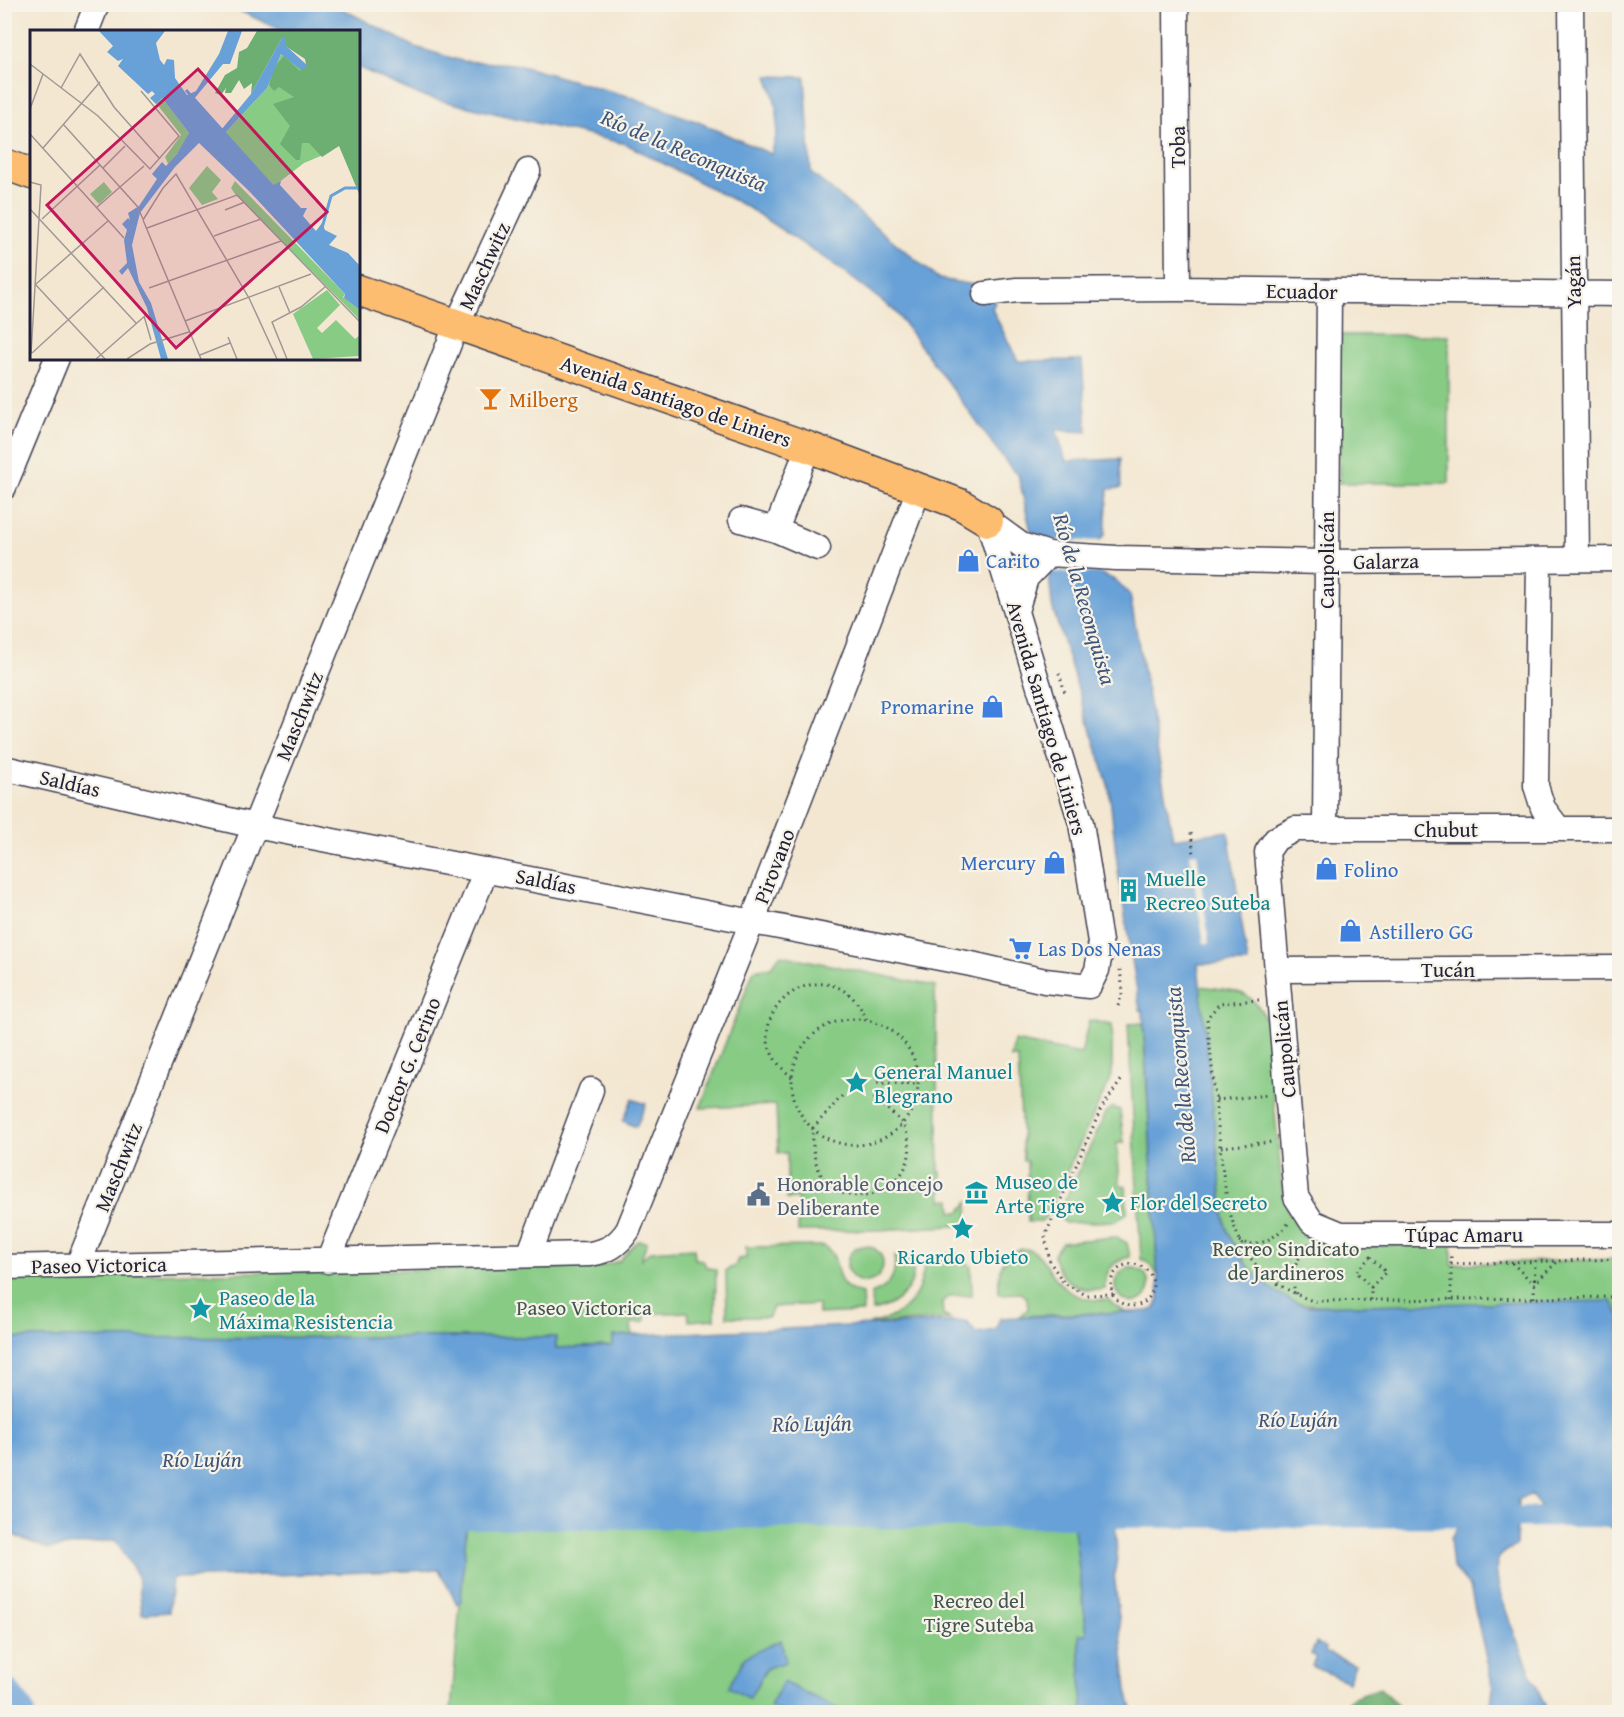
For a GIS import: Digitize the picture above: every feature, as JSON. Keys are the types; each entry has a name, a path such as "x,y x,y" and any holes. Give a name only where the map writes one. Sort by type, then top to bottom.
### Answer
{"main road":[{"name":"Avenida Santiago de Liniers","path":"360,291 808,447 960,504 988,521"}],"street":[{"path":"87,30 97,4"},
{"name":"Toba","path":"1176,4 1178,289"},
{"name":"Yagán","path":"1571,4 1577,559"},
{"name":"Maschwitz","path":"78,1265 458,324 528,171"},
{"name":"Ecuador","path":"985,294 1017,290 1178,289 1620,294"},
{"name":"Caupolicán","path":"1325,829 1329,291"},
{"path":"4,487 56,360"},
{"path":"776,530 808,447"},
{"name":"Pirovano","path":"622,1240 752,922 919,489"},
{"path":"741,520 776,530 818,548"},
{"name":"Avenida Santiago de Liniers","path":"988,521 1021,545 1049,554"},
{"name":"Avenida Santiago de Liniers","path":"988,521 1081,823 1101,948 1097,970 1089,986"},
{"path":"1016,611 1026,578 1049,554"},
{"name":"Galarza","path":"1049,554 1116,558 1326,562 1620,560"},
{"path":"1539,560 1536,786 1543,808 1558,828"},
{"name":"Saldías","path":"4,768 255,826 1045,981 1089,986"},
{"name":"Chubut","path":"1276,839 1295,829 1620,829"},
{"name":"Caupolicán","path":"1276,839 1267,852 1296,1197 1312,1220"},
{"name":"Doctor G. Cerino","path":"328,1261 486,870"},
{"name":"Tucán","path":"1277,969 1620,968"},
{"path":"529,1255 591,1090"},
{"name":"Túpac Amaru","path":"1312,1220 1341,1234 1620,1234"},
{"name":"Paseo Victorica","path":"4,1267 590,1254 612,1249 622,1240"}],"path":[{"path":"1191,833 1194,854"},
{"path":"793,1077 777,1062 768,1040 773,1012 786,995 797,988 813,984 836,987 854,999 867,1021"},
{"path":"867,1021 892,1031 906,1045 915,1064 918,1084 914,1104 902,1124 882,1139 857,1145 835,1142 813,1128 796,1103 793,1077 800,1053 818,1032 839,1022 867,1021"},
{"path":"1113,1294 1112,1276 1122,1266 1140,1265 1152,1277 1152,1292 1140,1304 1126,1306 1113,1294 1086,1295 1064,1283 1050,1262 1045,1236 1101,1109 1122,1079"},
{"path":"877,1083 918,1084"},
{"path":"1216,1100 1287,1094"},
{"path":"842,1096 813,1128 813,1159 820,1175 841,1192 867,1196 884,1190 902,1171 908,1145 902,1124 872,1096"},
{"path":"1221,1147 1292,1140"},
{"path":"1239,1241 1256,1244 1265,1242 1312,1220"},
{"path":"1296,1295 1292,1278 1293,1269 1312,1220"},
{"path":"1450,1300 1452,1234"},
{"path":"1371,1287 1386,1272 1370,1257 1356,1272 1371,1287 1371,1301"},
{"path":"1451,1264 1620,1259"},
{"path":"1534,1299 1535,1261"},
{"path":"1534,1284 1558,1261"},
{"path":"1511,1262 1534,1284"}],"green space":[{"path":"1340,335 1449,335 1449,483 1339,483"},
{"path":"780,955 935,986 939,1172 941,1172 942,1200 951,1199 952,1212 960,1212 968,1202 969,1225 879,1230 798,1231 798,1199 787,1199 787,1153 778,1153 776,1105 700,1108 754,970 771,967"},
{"name":"Recreo Sindicato de Jardineros","path":"1200,986 1231,990 1247,996 1254,1001 1266,1020 1283,1198 1291,1216 1307,1235 1325,1242 1341,1244 1452,1243 1452,1264 1619,1259 1619,1316 1617,1312 1488,1306 1316,1305 1292,1301 1269,1288 1243,1260 1225,1224"},
{"path":"1089,1020 1112,1025 1112,1075 1046,1217 1040,1222 1028,1222 1027,1161 1023,1161 1018,1058 1011,1058 1014,1041 1081,1054"},
{"path":"1143,1023 1158,1276 1151,1265 1141,1259 1128,1024"},
{"path":"1112,1107 1120,1110 1124,1143 1117,1143 1120,1186 1126,1186 1127,1213 1116,1221 1065,1223 1060,1218 1060,1211 1106,1113"},
{"path":"1116,1237 1127,1243 1130,1257 1114,1264 1106,1277 1105,1289 1079,1287 1071,1283 1059,1271 1054,1254 1062,1242"},
{"name":"Paseo Victorica","path":"637,1241 647,1242 641,1259 651,1251 694,1248 695,1259 703,1260 706,1267 716,1270 715,1319 689,1321 688,1312 645,1314 645,1322 631,1323 632,1335 613,1336 613,1346 556,1348 556,1337 5,1338 4,1276 600,1267 619,1261"},
{"path":"824,1246 831,1252 844,1285 862,1294 863,1312 818,1314 818,1304 773,1307 769,1317 727,1317 726,1270 735,1266 738,1259 746,1258 746,1247"},
{"path":"865,1246 878,1251 883,1264 878,1277 865,1282 852,1277 847,1264 852,1251"},
{"path":"1022,1249 1033,1251 1040,1257 1062,1285 1073,1294 1088,1299 1109,1300 1126,1312 1019,1316 1028,1309 1027,1298 1020,1293 999,1294 999,1279 1004,1260"},
{"path":"942,1254 958,1255 971,1267 972,1295 949,1296 942,1302 943,1315 950,1319 869,1324 891,1317 904,1308 918,1290 927,1263"},
{"path":"894,1257 905,1257 911,1262 912,1280 904,1294 897,1300 872,1311 871,1294 883,1288 890,1280 894,1270"},
{"path":"1132,1268 1144,1273 1149,1285 1144,1297 1132,1302 1120,1297 1115,1285 1120,1273"},
{"name":"Recreo del Tigre Suteba","path":"992,1509 1073,1513 1087,1634 1079,1635 1083,1712 451,1712 467,1519 475,1516 628,1518 642,1510 773,1517 861,1518"},
{"path":"1380,1688 1404,1712 1336,1712 1353,1697"}],"water":[{"name":"Río Luján","path":"227,5 335,5 415,47 462,61 514,64 631,97 698,122 771,154 777,133 777,115 774,96 767,76 805,77 811,173 939,279 975,285 995,302 992,309 1018,361 1082,360 1087,432 1056,430 1066,461 1120,459 1121,488 1108,489 1105,535 1100,539 1102,574 1117,581 1130,595 1173,839 1228,831 1248,963 1198,964 1225,1224 1238,1252 1255,1275 1277,1293 1305,1306 1612,1301 1619,1316 1619,1528 1553,1523 1531,1495 1518,1499 1516,1546 1503,1553 1498,1560 1497,1572 1506,1611 1548,1712 1490,1712 1493,1688 1470,1587 1453,1568 1450,1539 1460,1523 1442,1508 1375,1509 1373,1521 1267,1516 1257,1525 1214,1512 1115,1512 1117,1552 1114,1573 1127,1690 1133,1712 1083,1712 1079,1634 1087,1634 1072,1513 992,1509 942,1515 761,1517 642,1510 628,1518 475,1516 467,1520 461,1601 457,1604 439,1570 172,1578 169,1612 142,1614 138,1576 115,1540 48,1549 13,1535 5,1536 5,1338 556,1337 556,1348 613,1346 613,1336 966,1321 976,1333 996,1330 1000,1318 1149,1311 1155,1308 1159,1299 1143,1011 1140,1010 1118,871 1109,788 1052,606 1049,575 1055,567 1049,539 1031,532 1018,474 1012,470 895,311 835,265 747,207 626,144 422,96 360,68 360,30 281,30"},
{"path":"632,1099 646,1104 636,1127 623,1121"},
{"path":"781,1640 786,1662 767,1668 749,1699 729,1687 745,1657"},
{"path":"1316,1643 1326,1648 1325,1652 1355,1665 1348,1682 1312,1666 1316,1657 1311,1654"},
{"path":"783,1682 844,1712 782,1712 770,1706"}],"pier":[{"path":"1049,540 1104,541 1105,572 1108,573 1049,572"},
{"path":"1197,853 1209,944 1204,943 1190,854"}],"waterway":[{"path":"442,1519 1620,1517"},
{"path":"4,1694 18,1712"}],"place":[{"name":"Milberg","path":"491,399"},
{"name":"Carito","path":"968,560"},
{"name":"Promarine","path":"992,706"},
{"name":"Mercury","path":"1054,862"},
{"name":"Folino","path":"1326,869"},
{"name":"Muelle Recreo Suteba","path":"1128,890"},
{"name":"Astillero GG","path":"1351,931"},
{"name":"Las Dos Nenas","path":"1020,948"},
{"name":"General Manuel Blegrano","path":"856,1083"},
{"name":"Museo de Arte Tigre","path":"977,1193"},
{"name":"Honorable Concejo Deliberante","path":"759,1195"},
{"name":"Flor del Secreto","path":"1112,1202"},
{"name":"Ricardo Ubieto","path":"963,1228"},
{"name":"Paseo de la Máxima Resistencia","path":"201,1309"}],"water label":[{"name":"Río de la Reconquista","path":"684,150"},
{"name":"Río de la Reconquista","path":"1085,599"},
{"name":"Río de la Reconquista","path":"1180,1075"}]}
